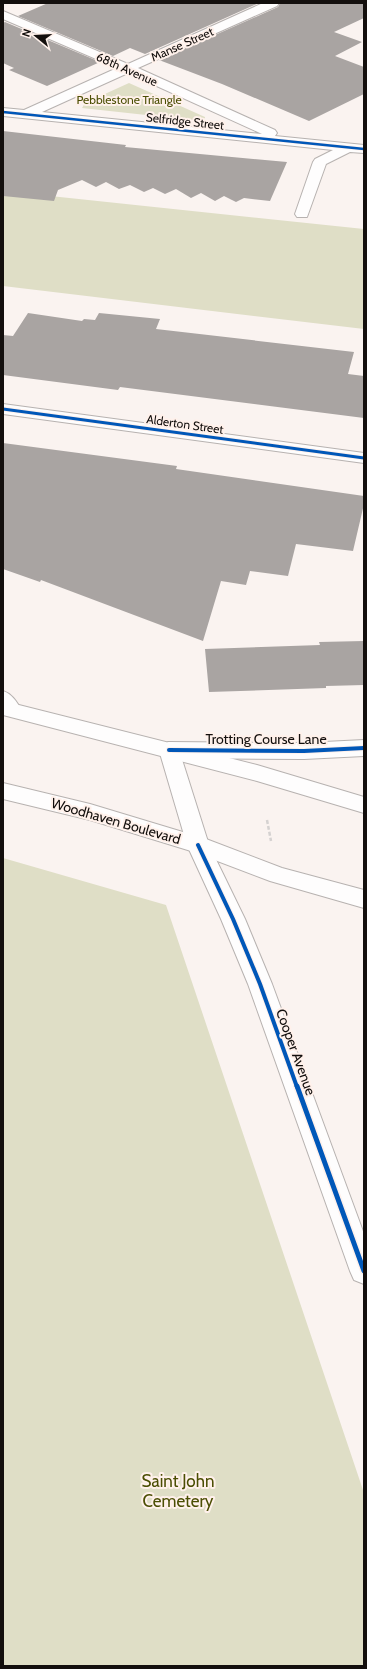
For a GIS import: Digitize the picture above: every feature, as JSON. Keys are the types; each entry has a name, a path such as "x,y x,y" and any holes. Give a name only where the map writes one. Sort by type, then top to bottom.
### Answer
{"street":[{"name":"Manse Street","path":"25,114 273,3"},
{"name":"68th Avenue","path":"3,15 127,68 254,127 294,142"},
{"name":"Selfridge Street","path":"3,112 364,149"},
{"path":"302,214 320,162 364,139"},
{"name":"Alderton Street","path":"3,409 364,458"},
{"path":"6,705 364,805"},
{"name":"Trotting Course Lane","path":"169,750 304,751 364,748"},
{"name":"Cooper Avenue","path":"169,750 198,845 233,919 260,984 364,1271"},
{"name":"Woodhaven Boulevard","path":"3,791 90,812 198,845 278,874 364,899"}],"path":[{"path":"267,820 271,844"}],"green space":[{"name":"Pebblestone Triangle","path":"129,83 205,118 201,121 82,108 85,103"},
{"path":"3,191 364,229 364,329 3,286"},
{"name":"Saint John Cemetery","path":"3,858 166,905 364,1493 364,1666 3,1666"}],"building":[{"path":"48,3 259,3 145,54 130,48 113,56 18,16"},
{"path":"280,3 364,3 364,18 334,32 362,42 335,56 364,67 364,94 309,121 222,84 159,60 278,7"},
{"path":"5,22 100,62 47,86 9,70 14,68 3,63 3,23"},
{"path":"3,131 126,145 125,147 287,162 270,201 244,198 236,202 224,196 215,201 201,193 191,198 176,189 165,194 153,188 144,192 130,185 119,189 106,182 96,187 82,180 58,190 54,201 3,196"},
{"path":"28,313 82,321 84,319 95,320 99,313 160,319 156,329 354,352 348,374 364,376 364,418 120,387 118,390 3,375 3,335 13,336"},
{"path":"3,443 177,466 176,469 364,496 364,504 353,551 296,544 288,576 250,571 246,585 221,581 203,641 41,580 40,582 3,569"},
{"path":"364,641 364,685 326,686 326,688 209,692 205,649 320,645 319,642"}],"cycle path":[{"path":"3,112 364,149"},
{"path":"3,409 364,458"},
{"path":"169,750 304,751 364,748"},
{"path":"198,845 233,919 260,984 364,1271"}]}
